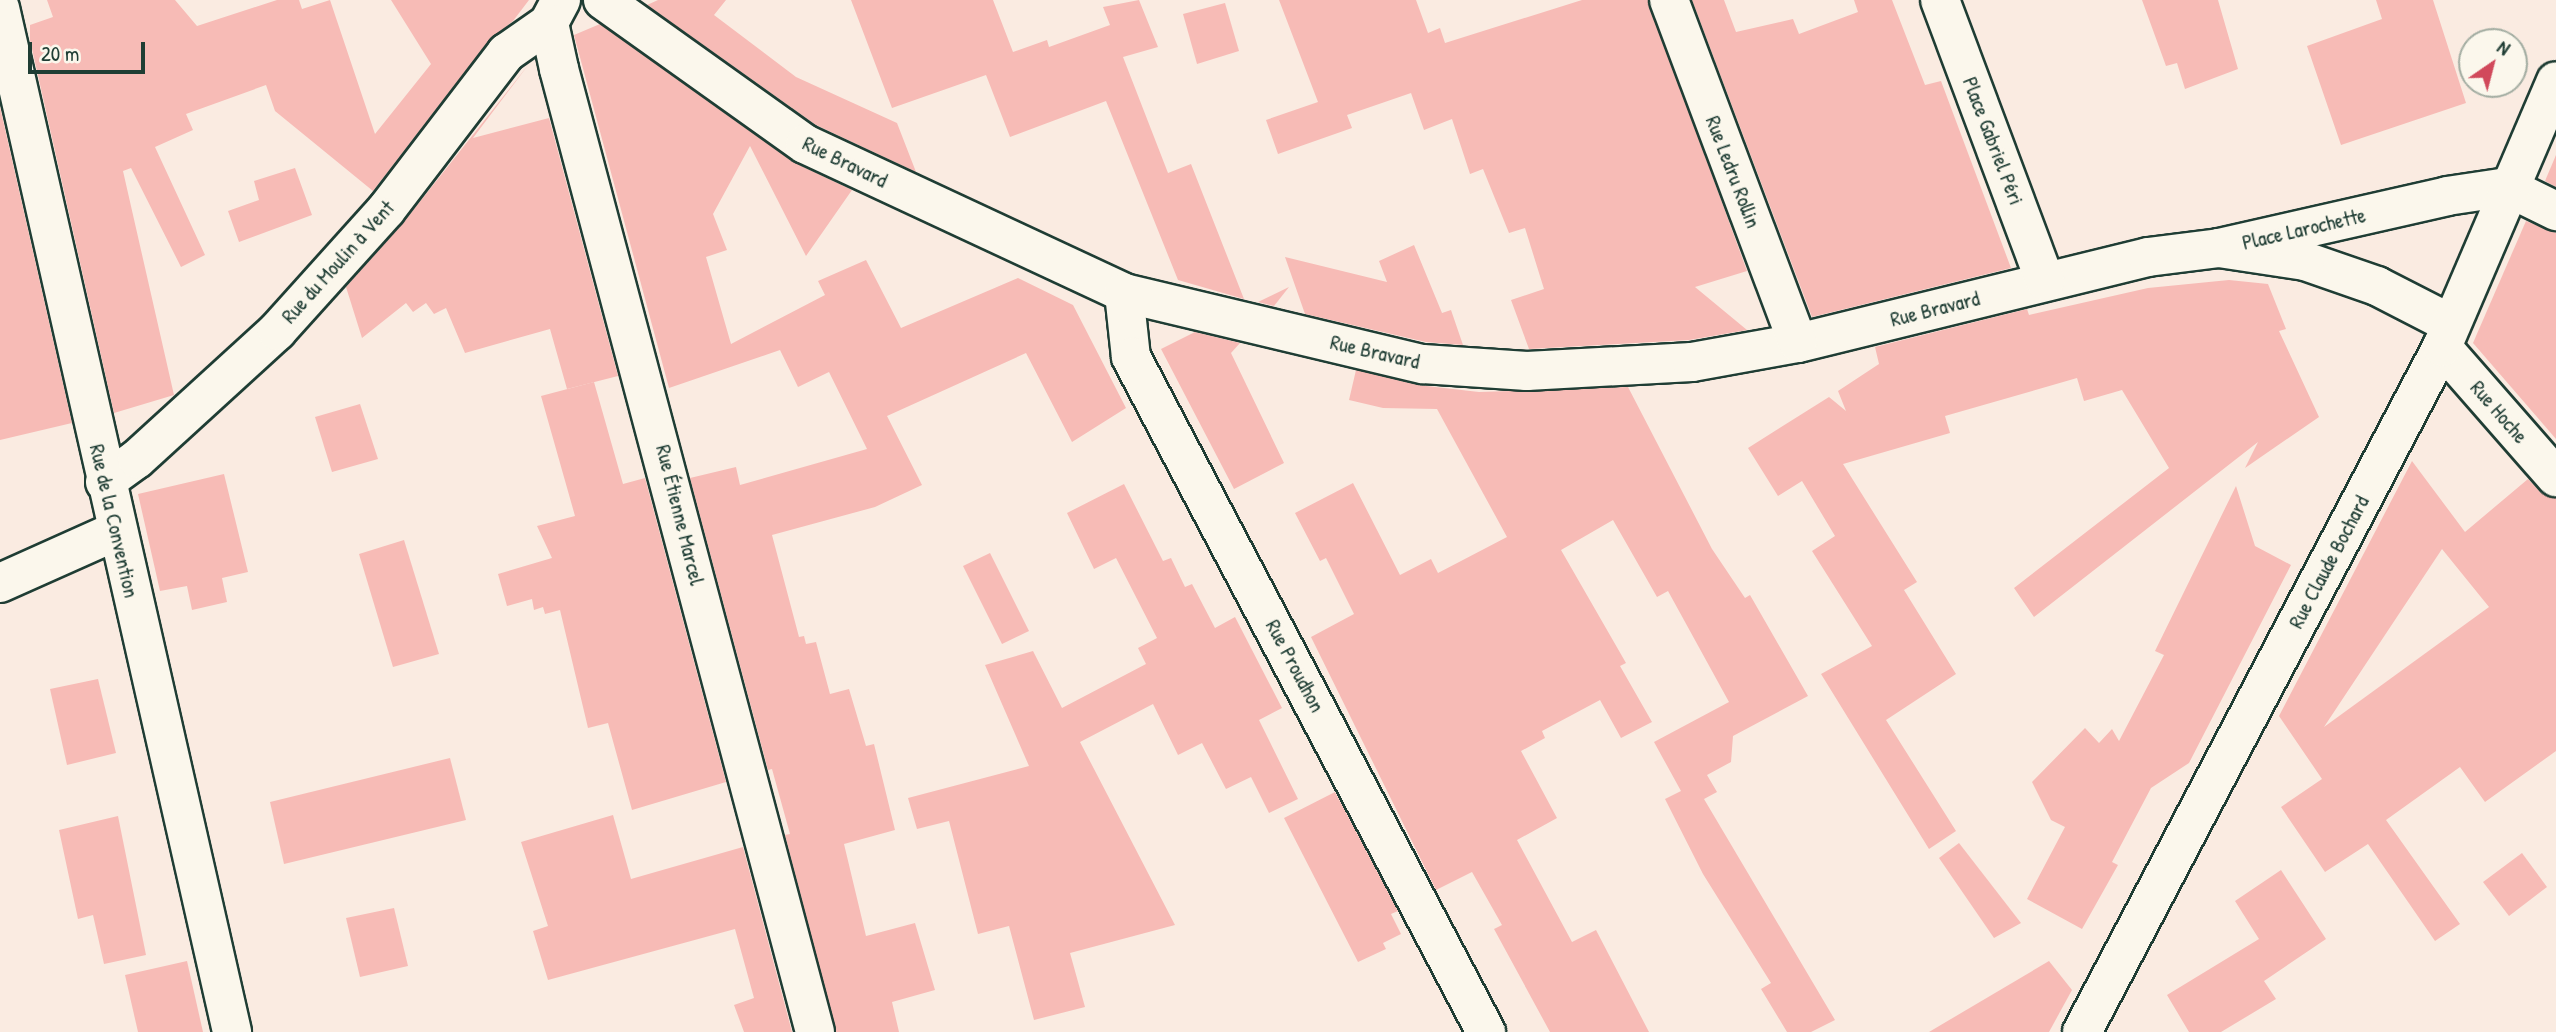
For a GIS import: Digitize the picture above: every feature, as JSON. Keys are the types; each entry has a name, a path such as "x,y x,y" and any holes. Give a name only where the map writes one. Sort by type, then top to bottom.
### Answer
{"street":[{"name":"Rue Bravard","path":"603,0 806,145 1125,293 1423,364 1527,371 1692,362 1798,344 2148,257 2220,248"},
{"name":"Rue Ledru Rollin","path":"1669,0 1798,344"},
{"name":"Place Gabriel Péri","path":"1940,0 2045,281"},
{"name":"Rue de la Convention","path":"0,8 116,531 232,1032"},
{"name":"Rue du Moulin à Vent","path":"105,482 137,459 277,331 386,210 506,53 555,11"},
{"name":"Rue Étienne Marcel","path":"555,11 815,1032"},
{"name":"Rue Claude Bochard","path":"2082,1032 2446,335 2507,187 2556,81"},
{"path":"2507,187 2556,211"},
{"name":"Place Larochette","path":"2220,248 2447,195 2507,187"},
{"name":"Place Larochette","path":"2220,248 2305,261 2377,286 2446,335"},
{"name":"Rue Proudhon","path":"1125,293 1131,357 1486,1032"},
{"name":"Rue Hoche","path":"2446,335 2556,477"},
{"path":"0,583 116,531"}],"building":[{"path":"47,0 175,0 197,26 277,0 299,0 302,9 330,0 375,134 431,64 391,0 529,0 513,21 489,40 373,191 275,111 266,85 186,114 193,130 155,147 205,255 181,267 131,168 123,171 174,395 114,413 30,40 30,25 53,17"},
{"path":"658,0 726,0 714,15 796,77 897,123 916,172 816,125 647,5"},
{"path":"851,0 993,0 1013,52 1047,40 1049,47 1110,25 1103,7 1139,0 1158,47 1123,57 1168,173 1191,164 1244,299 1178,280 1106,101 1010,137 986,75 892,108"},
{"path":"1279,0 1416,0 1428,33 1440,28 1445,43 1582,0 1648,0 1747,271 1695,287 1747,330 1689,340 1529,349 1511,300 1544,289 1525,228 1509,233 1483,169 1470,174 1452,119 1424,130 1411,93 1347,115 1352,128 1278,154 1266,120 1318,102"},
{"path":"1692,0 1724,0 1736,32 1793,19 1799,34 1858,12 1854,0 1892,0 1925,85 1941,81 2011,268 1812,317"},
{"path":"2142,0 2218,0 2238,69 2185,89 2177,63 2166,66"},
{"path":"2376,0 2433,0 2458,78 2458,98 2464,98 2466,103 2341,145 2307,46 2382,19"},
{"path":"1225,3 1239,51 1197,64 1183,14"},
{"path":"600,24 793,162 852,190 806,256 750,146 713,214 727,250 706,257 731,344 825,295 818,281 866,260 901,328 1018,278 1073,305 1126,408 1072,442 1026,353 887,416 922,485 875,507 772,535 799,637 804,636 806,644 816,642 830,694 849,689 866,746 874,744 895,830 844,844 866,936 915,923 935,990 892,1002 899,1032 836,1032 785,835 790,834 772,769 768,770 690,478 736,467 740,485 867,449 829,372 798,387 780,350 669,388 574,35"},
{"path":"529,64 473,138 549,118 618,376 567,389 550,329 465,353 446,308 434,314 426,303 413,312 406,303 362,338 346,287 403,223"},
{"path":"0,107 72,423 0,440"},
{"path":"2556,155 2556,187 2545,181"},
{"path":"295,168 312,215 239,242 228,211 259,200 254,181"},
{"path":"2526,221 2556,233 2556,439 2473,343"},
{"path":"1414,245 1442,313 1451,310 1463,345 1426,342 1305,314 1285,257 1387,282 1379,261"},
{"path":"2229,280 2268,284 2286,329 2279,331 2319,417 2245,468 2258,442 2034,617 2014,588 2169,468 2122,390 2084,401 2077,378 1945,416 1950,433 1843,464 1917,582 1904,590 1956,674 1886,720 1956,831 1929,849 1821,674 1872,646 1812,551 1835,536 1802,481 1778,496 1748,448 1829,397 1846,411 1838,391 1879,364 1875,347 2027,309 2029,315 2148,288"},
{"path":"1289,287 1274,306 1258,302"},
{"path":"1195,332 1240,343 1231,353 1284,463 1234,489 1161,349"},
{"path":"1356,370 1418,385 1479,392 1628,387 1712,549 1745,598 1750,595 1808,696 1733,736 1731,762 1707,775 1717,792 1704,799 1835,1020 1811,1032 1787,1032 1761,989 1771,983 1703,874 1665,799 1681,791 1654,742 1729,702 1668,591 1657,597 1613,520 1561,550 1626,663 1620,666 1652,722 1621,738 1600,700 1542,731 1545,738 1521,751 1557,818 1517,840 1572,942 1596,930 1649,1032 1550,1032 1494,929 1502,925 1472,872 1436,890 1311,637 1354,614 1326,558 1320,561 1295,513 1353,483 1400,575 1431,559 1438,573 1507,537 1437,409 1383,408 1349,400"},
{"path":"594,382 623,484 645,478 726,782 632,810 608,723 588,728 560,610 545,614 543,607 534,610 532,599 507,606 498,574 552,558 537,526 575,516 541,396"},
{"path":"360,404 378,459 332,472 315,417"},
{"path":"2412,461 2465,532 2528,479 2540,492 2556,498 2556,751 2485,802 2460,767 2386,820 2460,924 2435,941 2368,844 2325,872 2281,807 2322,779 2279,716","holes":["2442,549 2489,607 2324,727"]},
{"path":"224,474 248,572 222,578 227,602 192,610 187,586 160,591 138,494"},
{"path":"1124,484 1163,561 1171,558 1185,587 1192,584 1215,628 1235,617 1282,708 1259,720 1298,799 1269,813 1251,777 1226,789 1202,743 1178,755 1153,704 1080,742 1175,925 1070,953 1085,1007 1034,1020 1009,926 978,934 949,821 917,829 908,798 1029,766 985,665 1033,651 1062,708 1146,664 1138,648 1157,638 1116,558 1094,569 1067,513"},
{"path":"2236,486 2255,546 2291,565 2189,763 2151,788 2112,862 2118,865 2082,929 2027,899 2065,827 2051,820 2032,782 2085,728 2099,743 2112,729 2119,741 2164,655 2155,651"},
{"path":"404,540 439,654 393,667 359,554"},
{"path":"990,553 1029,631 1002,644 963,566"},
{"path":"98,679 116,753 67,765 50,689"},
{"path":"450,758 466,820 284,864 270,802"},
{"path":"1335,792 1398,911 1391,914 1401,934 1383,943 1386,949 1358,962 1284,818"},
{"path":"613,815 631,879 743,847 792,1032 744,1032 734,1005 754,998 735,929 548,980 533,931 548,926 521,842"},
{"path":"118,816 146,955 104,964 93,915 78,919 59,830"},
{"path":"1959,843 2021,923 1994,938 1939,858"},
{"path":"2522,853 2547,887 2509,916 2483,882"},
{"path":"2281,870 2326,939 2264,981 2276,999 2221,1032 2189,1032 2167,995 2259,939 2235,901"},
{"path":"394,908 408,966 360,977 346,918"},
{"path":"187,961 203,1032 138,1032 125,975"},
{"path":"2049,961 2072,990 2049,1032 1929,1032"}]}
